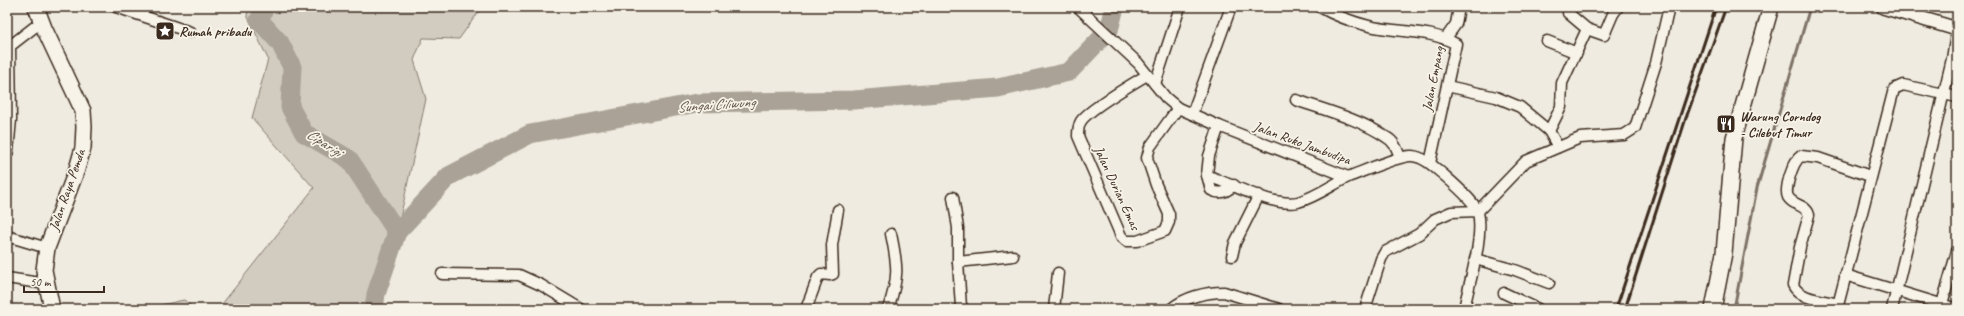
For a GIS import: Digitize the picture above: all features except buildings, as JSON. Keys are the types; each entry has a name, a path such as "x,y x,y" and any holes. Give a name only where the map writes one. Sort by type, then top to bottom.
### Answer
{"main road":[{"name":"Jalan Raya Pemda","path":"36,7 41,22 83,111 84,127 83,148 77,169 46,248 44,270 52,309"},
{"path":"1712,309 1724,253 1734,138 1771,7"}],"street":[{"path":"116,7 190,32"},
{"name":"Jalan Ruko Jambudipa","path":"1078,7 1138,63 1166,98 1178,108 1219,126 1348,177 1400,157 1411,156 1422,158 1456,185 1478,211"},
{"path":"1155,84 1180,7"},
{"path":"1192,114 1231,7"},
{"name":"Jalan Empang","path":"1320,7 1328,12 1369,26 1406,30 1446,38 1456,44 1430,163"},
{"path":"1446,38 1456,24 1459,7"},
{"path":"1568,13 1587,29 1604,35 1613,14 1618,7"},
{"path":"1464,309 1475,259 1478,231 1478,211 1526,161 1580,138 1624,135 1635,128 1656,63 1669,7"},
{"path":"1883,7 1957,29 1944,94 1892,309"},
{"path":"8,152 10,46 41,22"},
{"path":"1549,131 1561,106 1562,83 1587,29"},
{"path":"1547,40 1577,53"},
{"name":"Jalan Durian Emas","path":"1147,75 1100,106 1082,120 1078,127 1078,136 1121,236 1126,241 1137,242 1165,231 1168,227 1169,214 1156,185 1147,158 1150,147 1178,108"},
{"path":"1870,176 1818,158 1801,156 1794,164 1788,184 1787,196 1789,199 1803,206 1808,211 1809,215 1800,247 1793,285 1797,292 1838,306 1870,176 1894,89 1904,85 1957,97"},
{"path":"1447,86 1496,97 1520,107 1549,131 1558,147"},
{"path":"1296,100 1352,120 1387,137 1395,145 1400,157"},
{"path":"1219,126 1209,156 1207,175 1276,201 1297,202 1308,198 1348,177"},
{"path":"1232,256 1235,243 1259,195"},
{"path":"953,197 958,228 960,303 964,309"},
{"path":"806,309 818,277 821,274 830,276 833,274 832,245 838,210"},
{"path":"1365,309 1381,259 1385,252 1419,234 1435,219 1451,212 1478,211"},
{"path":"888,309 897,278 896,257 891,234"},
{"path":"7,236 46,248"},
{"path":"1942,304 1957,251"},
{"path":"958,262 1012,256"},
{"path":"1475,259 1515,270 1549,283"},
{"path":"1054,309 1058,273"},
{"path":"442,274 518,275 541,285 581,309"},
{"path":"1845,276 1957,308"},
{"path":"7,278 47,286"},
{"path":"29,287 47,286"},
{"path":"1171,309 1201,293 1215,292 1224,292 1277,309"},
{"path":"1504,293 1538,309"},
{"path":"1922,309 1931,301"}],"shaded area":[{"path":"249,7 482,7 459,39 423,38 414,60 426,99 397,232 372,309 218,309 314,188 252,118 268,59 247,15"},
{"path":"184,300 195,309 157,309 161,305"}],"waterway":[{"name":"Ciparigi","path":"265,7 259,20 280,43 292,67 290,107 304,133 349,159 397,232"},
{"name":"Sungai Ciliwung","path":"374,309 376,294 397,232 449,176 530,134 697,103 854,100 998,88 1069,72 1109,30 1115,7"},
{"path":"1734,309 1757,188 1810,7"}],"railway":[{"path":"1616,309 1716,7"},
{"path":"1625,309 1686,118 1726,7"}],"place":[{"name":"Rumah pribadu","path":"165,31"},
{"name":"Warung Corndog - Cilebut Timur","path":"1726,124"}]}
